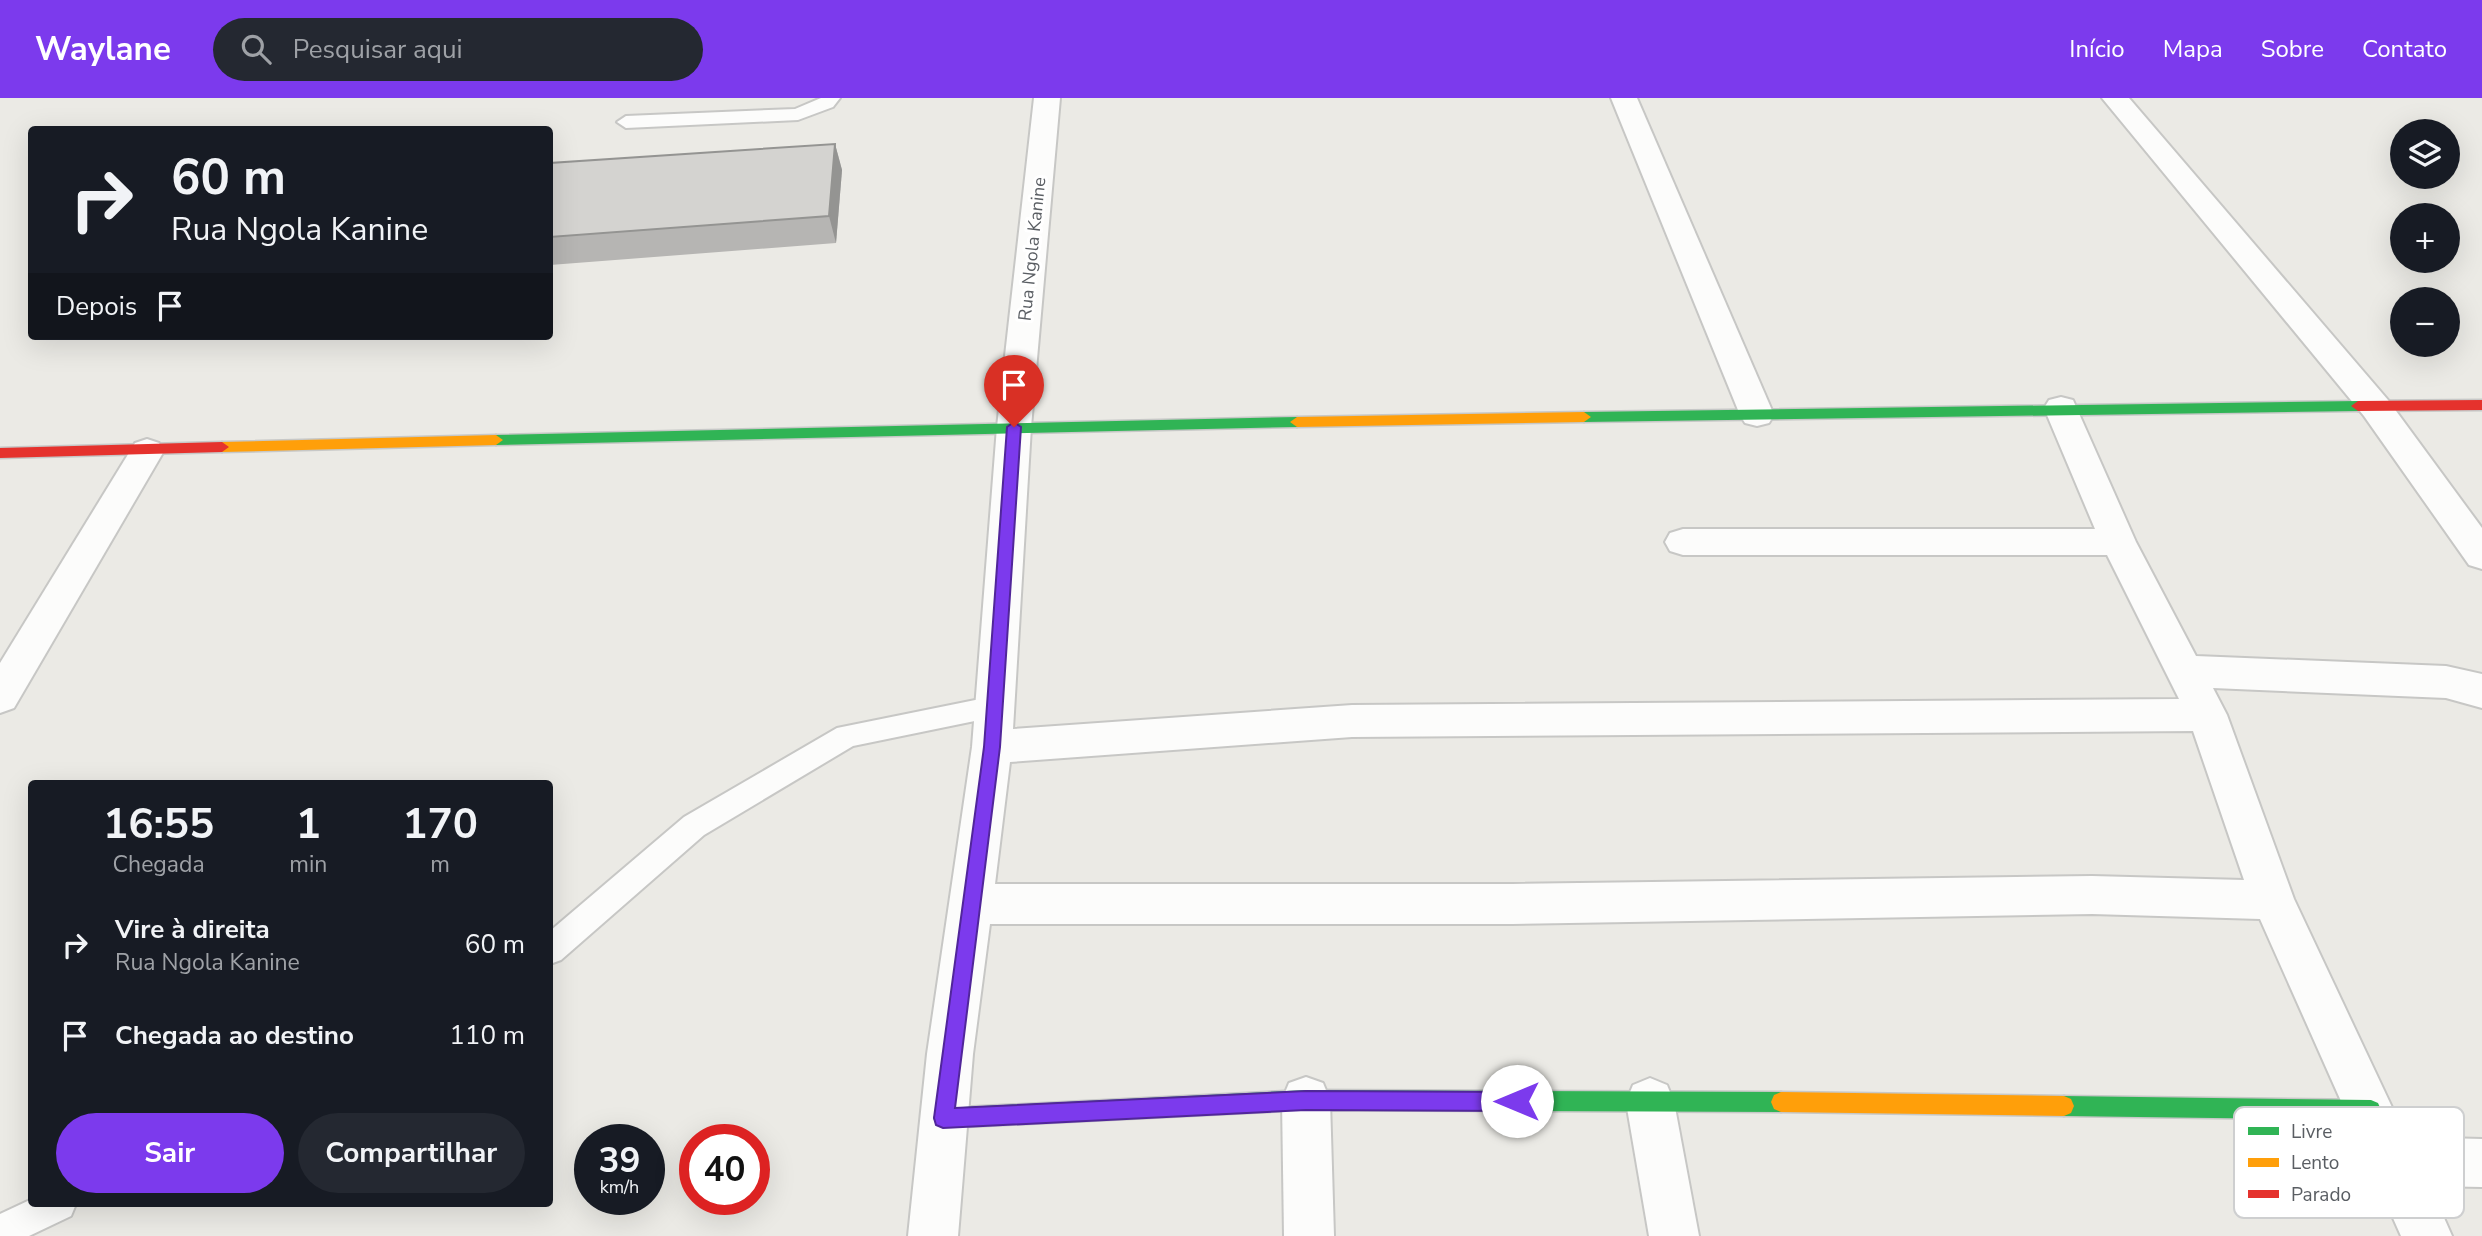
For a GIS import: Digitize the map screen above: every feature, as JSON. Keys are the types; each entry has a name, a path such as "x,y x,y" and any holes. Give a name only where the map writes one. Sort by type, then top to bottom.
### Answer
{"street":[{"name":"Rua Ngola Kanine","path":"933,1236 943,1118 992,747 1014,427 1047,98"},
{"path":"1624,98 1756,415"},
{"path":"2115,98 2376,408 2482,555"},
{"path":"0,453 1014,427 2061,408 2376,408 2482,405"},
{"path":"2061,408 2118,542 2207,715 2273,900 2370,1107"},
{"path":"0,697 147,451"},
{"path":"1683,542 2118,542"},
{"path":"2184,671 2446,682 2467,685 2482,692"},
{"path":"992,747 1352,721 2207,715"},
{"path":"971,904 1513,904 2092,895 2273,900"},
{"path":"943,1118 1306,1100 2234,1108"},
{"path":"1306,1100 1309,1236"},
{"path":"1650,1102 1674,1236"},
{"path":"2464,1163 2482,1163"},
{"path":"2419,1218 2427,1236"}],"lane":[{"path":"626,122 798,114 827,103 831,98"},
{"path":"553,947 694,826 847,736 995,707"},
{"path":"0,1232 53,1207"}],"building":[{"path":"835,144 829,216 553,237 553,163"}],"traffic: fast":[{"path":"1584,417 2358,406"},
{"path":"496,440 1297,422"},
{"path":"943,1118 1306,1100 1781,1102"},
{"path":"2064,1106 2234,1108"}],"traffic: slow":[{"path":"1297,422 1584,417"},
{"path":"222,447 496,440"},
{"path":"1781,1102 2064,1106"}],"traffic: jam":[{"path":"2358,406 2482,405"},
{"path":"0,453 222,447"}],"route":[{"path":"1014,427 992,747 943,1118 1306,1100 1517,1101"}]}
